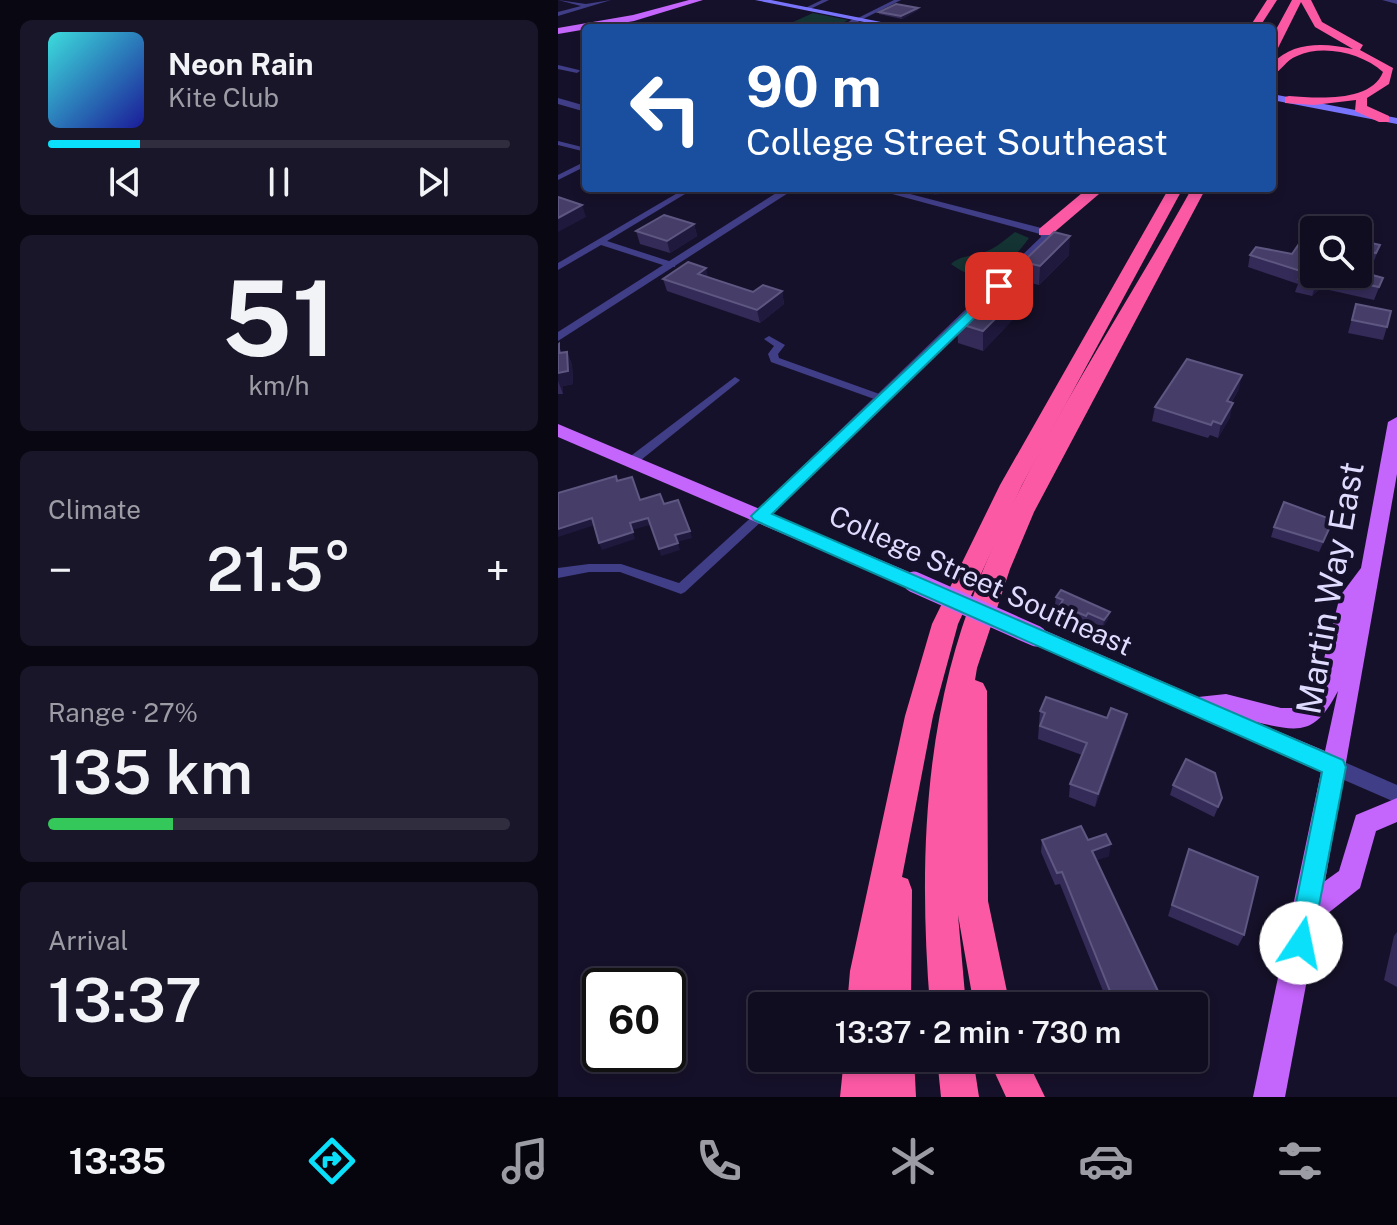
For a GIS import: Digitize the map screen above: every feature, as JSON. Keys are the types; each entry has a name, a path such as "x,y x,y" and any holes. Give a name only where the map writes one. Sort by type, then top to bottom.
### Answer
{"highway":[{"path":"1255,24 1272,0"},
{"path":"1268,24 1282,0"},
{"path":"1276,40 1297,0"},
{"path":"1306,0 1310,15 1323,28 1397,67"},
{"path":"1276,68 1291,54 1322,50 1368,57 1389,71 1384,81 1349,99 1329,103 1279,99"},
{"path":"1341,110 1397,79"},
{"path":"1362,100 1360,108 1391,120"},
{"path":"1045,232 1092,192"},
{"path":"866,992 867,971 919,716 945,624 1011,485 1174,192"},
{"path":"947,992 943,884 945,804 954,729 975,628 1033,491 1199,192"},
{"path":"975,628 970,792 972,901 989,992"},
{"path":"893,992 898,823"},
{"path":"859,1097 861,1072"},
{"path":"896,1072 897,1097"},
{"path":"957,1072 960,1097"},
{"path":"1013,1072 1026,1097"}],"main road":[{"path":"599,24 699,0"},
{"path":"759,0 886,24"},
{"path":"558,31 582,27"},
{"path":"1279,99 1391,120"},
{"name":"Martin Way East","path":"1269,1097 1335,767 1397,422"},
{"name":"College Street Southeast","path":"558,430 1335,767"},
{"path":"1195,706 1226,704 1281,718 1304,718 1316,710 1328,687 1350,596 1369,571"},
{"path":"1307,912 1350,879 1365,823 1397,810"}],"street":[{"path":"558,0 587,6"},
{"path":"558,14 608,0"},
{"path":"806,9 826,0"},
{"path":"850,24 898,0"},
{"path":"1385,0 1397,2"},
{"path":"558,67 577,71"},
{"path":"558,101 582,108"},
{"path":"558,143 582,149"},
{"path":"558,178 582,165"},
{"path":"558,267 684,192"},
{"path":"558,337 785,192"},
{"path":"558,573 589,568 621,568 681,589 1044,243 1045,232 890,192"},
{"path":"601,242 672,265"},
{"path":"769,339 780,345 773,354 774,360 881,398"},
{"path":"632,461 735,380"},
{"path":"1335,767 1397,794"}],"green space":[{"path":"813,13 848,20 840,24 789,24"},
{"path":"1015,232 1029,238 1013,257 994,271 974,274 951,264 991,249"}],"building":[{"path":"896,4 918,8 901,16 879,12"},
{"path":"558,197 582,205 558,218"},
{"path":"664,215 694,224 667,241 636,231"},
{"path":"1054,232 1070,236 1040,266 1023,262"},
{"path":"1372,243 1380,245 1376,253 1372,252"},
{"path":"1300,244 1300,271 1250,255 1256,247 1292,254"},
{"path":"688,262 706,268 698,274 753,292 763,285 782,291 757,310 663,279"},
{"path":"1372,275 1383,278 1379,287 1372,285"},
{"path":"996,287 1020,294 983,331 957,323"},
{"path":"1356,304 1391,311 1387,327 1352,320"},
{"path":"558,345 559,353 567,352 568,371 558,373"},
{"path":"1187,359 1242,375 1227,401 1233,403 1221,424 1213,421 1211,425 1155,407"},
{"path":"616,476 617,481 632,477 640,500 660,494 664,504 678,500 690,531 675,535 678,543 659,549 648,518 630,523 633,532 599,543 592,518 558,529 558,493"},
{"path":"1284,502 1333,520 1323,542 1274,527"},
{"path":"1061,590 1110,612 1104,620 1060,605 1063,600 1056,597"},
{"path":"1046,697 1107,718 1111,708 1127,714 1098,794 1070,784 1087,743 1040,726 1045,713 1040,711"},
{"path":"1186,759 1215,773 1222,798 1218,807 1173,785"},
{"path":"1081,826 1088,840 1106,834 1111,844 1092,851 1158,992 1110,992 1062,872 1057,873 1042,840"},
{"path":"1189,849 1258,877 1244,935 1172,905"}],"route":[{"path":"999,286 760,516 1335,767 1301,943"}]}
